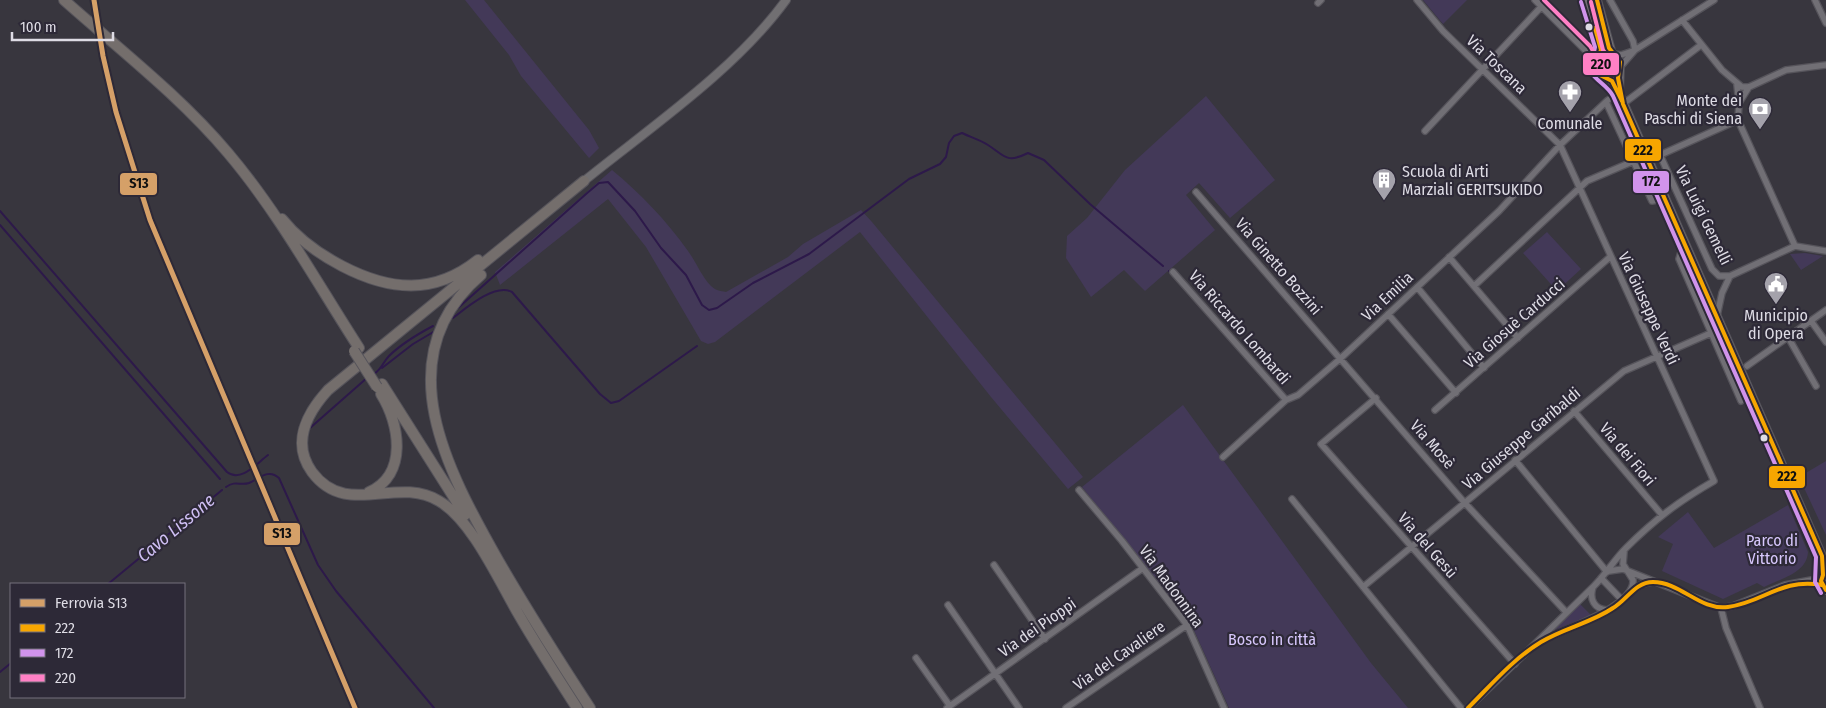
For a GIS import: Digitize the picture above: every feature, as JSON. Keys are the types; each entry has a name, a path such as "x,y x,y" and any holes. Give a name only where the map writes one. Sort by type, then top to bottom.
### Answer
{"highway":[{"path":"64,0 208,132 228,152 262,198 344,326 379,385 488,552 577,708"},
{"path":"208,132 238,156 284,222 302,240 341,265 387,284 414,286 430,284 458,274 530,218 562,200"},
{"path":"584,181 341,380 317,403 304,427 303,449 311,470 326,486 337,492 358,496 413,492 428,495 448,507 467,528 590,708"},
{"path":"518,604 465,501 442,448 431,400 431,364 435,344 444,320 468,286 527,236 562,200"},
{"path":"358,496 375,490 382,484 392,469 396,454 394,422 379,385"}],"street":[{"path":"584,181 733,59 761,31 786,0"},
{"name":"Via Toscana","path":"1417,0 1444,31 1560,145"},
{"path":"1534,0 1585,50 1598,72 1612,81 1619,94 1824,559 1824,580 1785,585 1733,606 1721,608 1617,568 1607,572"},
{"path":"1591,0 1613,54 1619,59 1619,94"},
{"path":"1591,0 1600,43 1600,56 1596,66"},
{"path":"1610,0 1633,41 1635,50"},
{"path":"1585,50 1600,56 1621,55 1635,50 1714,0"},
{"path":"1815,0 1825,18"},
{"path":"1425,131 1541,7"},
{"path":"1682,20 1736,85 1739,103 1738,120 1794,246"},
{"path":"1623,104 1700,44"},
{"path":"1607,78 1614,76 1635,50"},
{"path":"1739,103 1749,87 1786,70 1826,65"},
{"path":"1736,85 1749,87"},
{"name":"Via Emilia","path":"1223,457 1286,400 1298,395 1341,358 1499,211 1560,145 1606,102 1619,94"},
{"path":"1606,102 1652,202 1665,198"},
{"path":"1474,286 1587,181 1634,161 1660,155 1738,120"},
{"name":"Via Giuseppe Verdi","path":"1560,145 1714,481 1673,505 1662,515"},
{"name":"Via Luigi Gemelli","path":"1660,155 1712,270 1719,276 1730,276"},
{"name":"Via Ginetto Bozzini","path":"1196,192 1341,358"},
{"path":"1684,242 1679,259 1741,401"},
{"path":"1711,332 1722,293 1730,276 1794,246 1826,251"},
{"path":"1449,257 1518,338"},
{"name":"Via Giosuè Carducci","path":"1435,410 1610,257"},
{"name":"Via Riccardo Lombardi","path":"1173,272 1286,400"},
{"path":"1417,287 1484,368"},
{"path":"1747,366 1826,310"},
{"path":"1388,314 1456,393"},
{"path":"1810,321 1826,342"},
{"path":"1711,332 1727,339"},
{"name":"Via Giuseppe Garibaldi","path":"1363,586 1624,371 1711,332"},
{"path":"1788,337 1816,386"},
{"name":"Via Mosè","path":"1341,358 1464,502 1566,612"},
{"name":"Via del Gesù","path":"1376,398 1320,444 1515,664"},
{"name":"Via dei Fiori","path":"1574,411 1662,515"},
{"path":"1514,460 1607,572"},
{"name":"Via Madonnina","path":"1079,490 1187,625 1224,708"},
{"path":"1292,499 1461,708"},
{"path":"1468,708 1533,647 1593,587 1626,548 1662,515"},
{"path":"1626,548 1622,562 1634,582 1630,592"},
{"path":"994,565 1045,638"},
{"name":"Via dei Pioppi","path":"948,707 1143,568"},
{"path":"1601,578 1622,600"},
{"path":"1533,647 1549,637 1609,610 1644,583 1657,582"},
{"path":"1593,587 1591,596 1594,604 1602,610 1609,610"},
{"path":"948,606 1019,708"},
{"path":"1721,608 1726,628 1760,708"},
{"name":"Via del Cavaliere","path":"1066,708 1187,625"},
{"path":"916,658 948,707"}],"green space":[{"path":"465,0 484,0 589,130 599,148 589,158 521,76 509,55"},
{"path":"1423,0 1467,0 1443,24"},
{"path":"1206,96 1275,180 1230,218 1199,183 1186,195 1215,230 1145,291 1124,270 1091,297 1066,258 1067,236 1087,218 1125,170"},
{"path":"612,170 633,188 662,218 688,251 711,286 726,292 788,257 803,244 861,210 1083,477 1068,489 991,397 860,232 715,342 708,344 701,341 646,247 608,199 500,285 495,272"},
{"path":"1547,232 1581,269 1557,291 1523,253"},
{"path":"1805,253 1823,256 1801,270 1790,254"},
{"name":"Bosco in città","path":"1183,405 1371,663 1408,708 1229,708 1192,626 1082,487"},
{"path":"1826,461 1826,535 1799,477"},
{"name":"Parco di Vittorio","path":"1788,505 1808,552 1803,565 1792,574 1764,587 1757,583 1723,599 1662,571 1673,544 1658,537 1688,512 1714,548"},
{"path":"1580,604 1591,615 1552,631"}],"waterway":[{"path":"458,308 599,183 608,182 635,211 661,248 686,275 702,305 709,310 717,308 753,283 809,254 909,179 940,164 946,157 949,143 954,136 962,133 985,143 1006,157 1015,158 1028,153 1044,160 1090,204 1163,266"},
{"path":"0,211 227,472 232,475 243,474 268,455"},
{"path":"0,225 220,479"},
{"path":"453,318 489,294 505,290 512,292 600,394 611,403 619,401 697,346"},
{"path":"374,374 399,347 433,326"},
{"path":"382,368 413,344 435,331"},
{"path":"310,428 368,377"},
{"path":"226,487 235,483 249,483 267,474 275,475 279,478 318,565 336,591 434,708"},
{"name":"Cavo Lissone","path":"109,583 222,490"},
{"name":"Cavo Lissone","path":"0,672 10,664"}],"rail line":[{"name":"S13","path":"94,0 103,56 116,112 150,220 355,708"}],"transit line":[{"name":"220","path":"1544,0 1590,46 1604,69 1610,70 1614,64 1603,50 1591,2"},
{"name":"222","path":"1597,0 1609,48 1620,62 1618,78 1623,104 1822,556 1823,575 1821,581 1826,590"},
{"name":"172","path":"1581,2 1595,47 1590,71 1613,96 1816,557 1815,582 1821,593"},
{"name":"222","path":"1595,28 1601,50 1596,62 1596,69 1600,75 1612,81 1622,101"},
{"name":"222","path":"1468,708 1521,656 1550,637 1605,613 1618,605 1641,585 1653,582 1663,583 1673,586 1708,605 1718,607 1741,604 1795,585 1822,585"}],"place":[{"name":"Comunale","path":"1570,113"},
{"name":"Monte dei Paschi di Siena","path":"1760,130"},
{"name":"Scuola di Arti Marziali GERITSUKIDO","path":"1384,201"},
{"name":"Municipio di Opera","path":"1776,305"}]}
